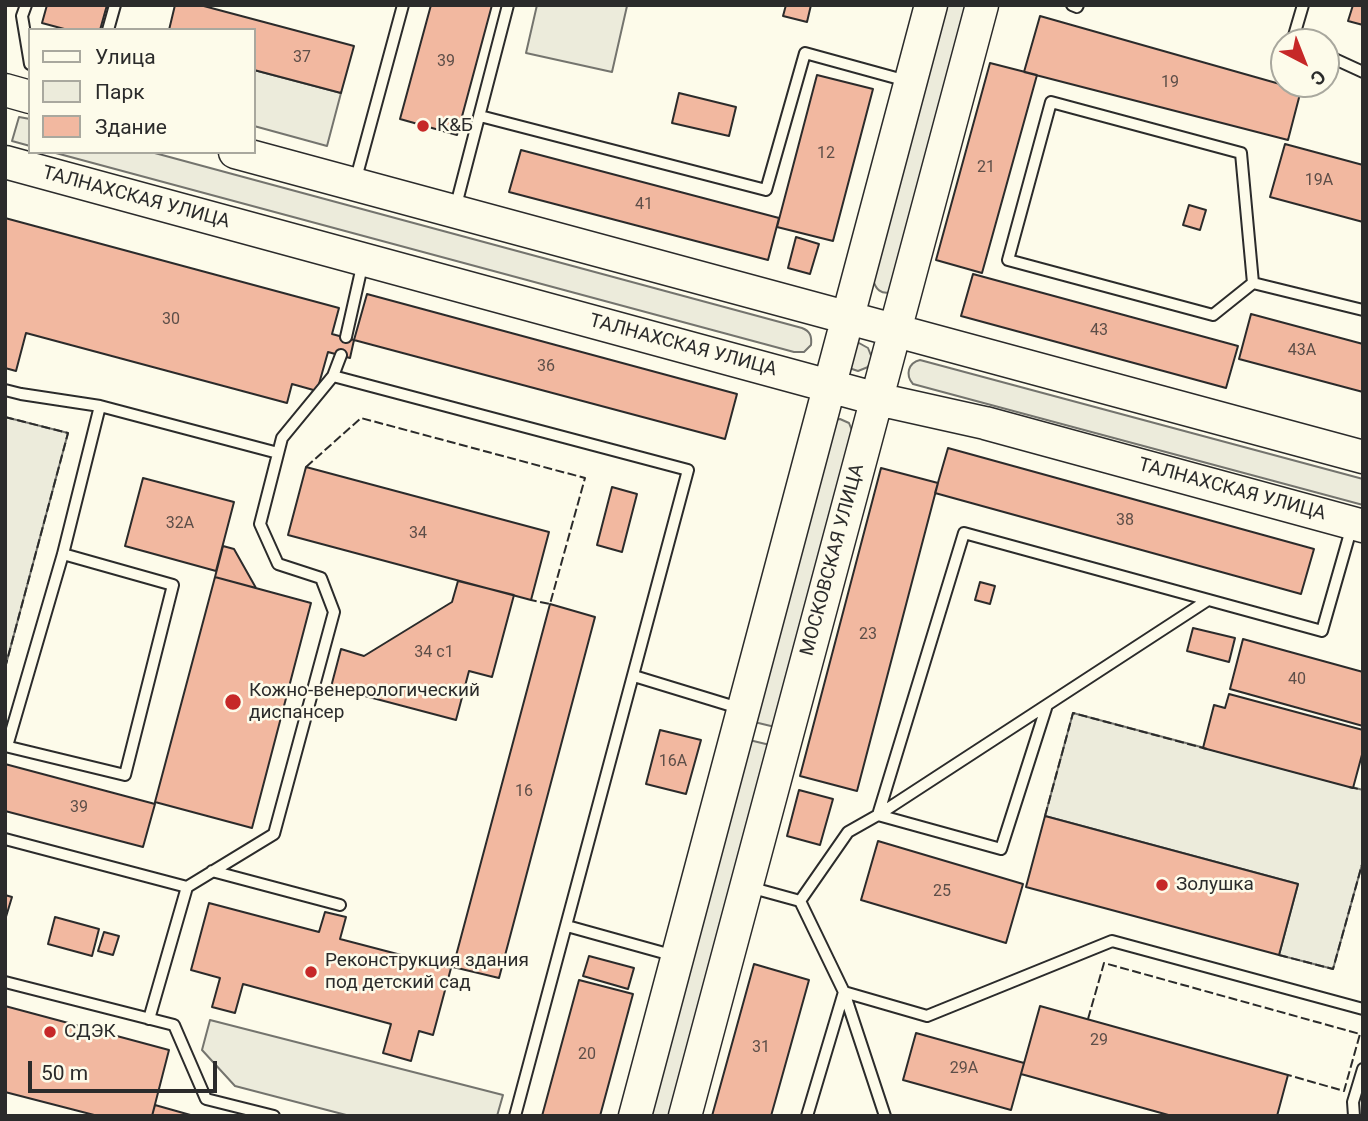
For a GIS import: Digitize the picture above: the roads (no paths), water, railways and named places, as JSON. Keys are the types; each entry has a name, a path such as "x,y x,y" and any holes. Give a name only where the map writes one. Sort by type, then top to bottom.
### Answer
{"street":[{"path":"635,1116 931,5"},
{"name":"МОСКОВСКАЯ УЛИЦА","path":"685,1116 982,5"},
{"path":"5,90 28,96"},
{"path":"242,154 1363,457"},
{"name":"ТАЛНАХСКАЯ УЛИЦА","path":"5,162 877,399 985,423 1358,525"}],"lane":[{"path":"26,5 22,16 28,53"},
{"path":"109,28 115,5"},
{"path":"355,185 403,5"},
{"path":"454,212 508,5"},
{"path":"1072,5 1078,5"},
{"path":"1296,28 1303,5"},
{"path":"480,116 766,190 805,53 911,82"},
{"path":"1340,61 1363,72"},
{"path":"1051,102 1241,153 1254,283 1213,316 1009,260 1051,102"},
{"path":"346,337 364,260"},
{"path":"1254,283 1363,310"},
{"path":"149,1019 187,887 274,834 334,612 321,578 278,564 260,524 282,438 332,376 341,355"},
{"path":"332,376 688,470 515,1116"},
{"path":"5,390 100,406 278,453"},
{"path":"63,554 173,585 125,775 6,746 63,554 100,406"},
{"path":"878,815 964,533 1322,631 1358,525"},
{"path":"800,901 848,832 1208,600"},
{"path":"634,676 743,710"},
{"path":"878,815 1001,849 1047,705"},
{"path":"5,839 187,887"},
{"path":"212,871 340,905"},
{"path":"746,887 800,901 844,992 885,1116"},
{"path":"567,926 678,957"},
{"path":"844,992 927,1016 1112,941 1363,1009"},
{"path":"5,982 174,1025 206,1099 274,1116"},
{"path":"807,1116 844,992"},
{"path":"1354,1116 1353,1102 1363,1069"}],"place":[{"name":"К&Б","path":"423,126"},
{"name":"Кожно-венерологический диспансер","path":"233,702"},
{"name":"Золушка","path":"1162,885"},
{"name":"Реконструкция здания под детский сад","path":"311,972"},
{"name":"СДЭК","path":"50,1032"}]}
